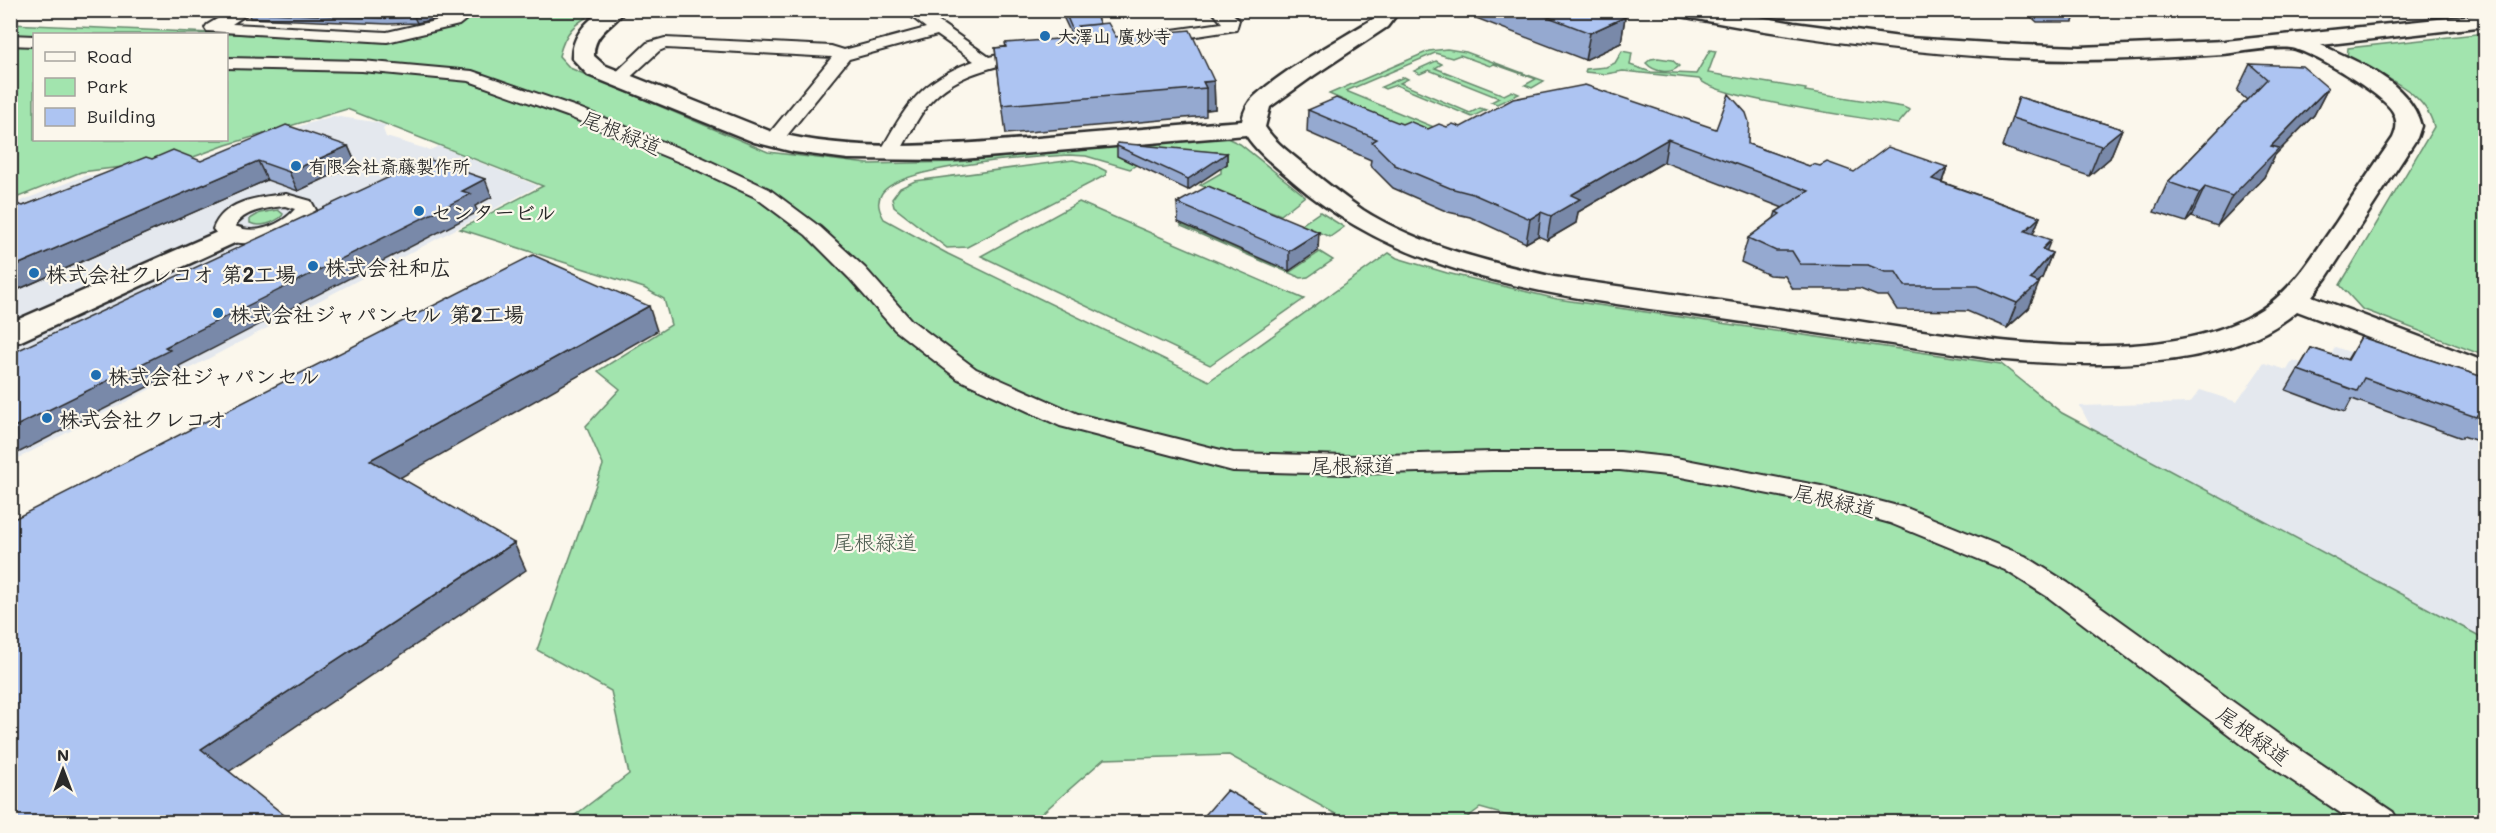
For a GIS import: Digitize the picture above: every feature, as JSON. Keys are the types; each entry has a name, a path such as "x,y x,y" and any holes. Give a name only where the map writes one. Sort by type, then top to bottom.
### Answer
{"street":[{"path":"245,10 213,28 387,37 453,22 470,10"},
{"path":"615,10 588,34 582,45 584,58 596,70 773,140 820,149 889,154 950,153 1253,127"},
{"path":"911,10 987,63"},
{"path":"1145,39 1230,27 1231,20 1219,10"},
{"path":"1390,10 1380,23 1305,71 1262,102 1256,110 1253,127 1264,144 1328,198 1389,235 1460,262 1554,286 1976,347 2047,354 2142,352 2193,345 2221,338 2263,321 2294,299 2329,255 2406,138 2410,127 2408,117 2393,96 2358,73 2295,41"},
{"path":"1681,10 1755,24 1880,41 1999,50 2136,52 2295,41 2486,20"},
{"path":"618,79 652,47 665,44 831,51 843,55 938,30"},
{"path":"10,39 33,41"},
{"path":"889,154 917,105 930,92 952,78 987,63 1041,52"},
{"path":"773,140 843,55"},
{"name":"尾根緑道","path":"228,63 362,66 472,76 573,112 696,162 762,193 813,231 857,273 903,325 968,374 1069,420 1233,462 1347,465 1492,461 1620,461 1676,467 1821,495 1899,516 2015,563 2058,590 2281,755 2382,822"},
{"path":"10,334 231,234"},
{"path":"2294,299 2486,373"}],"shaded area":[{"path":"333,116 387,126 383,129 386,137 430,150 439,146 538,186 11,462 11,205 84,176 190,163 231,147"},
{"path":"2335,347 2485,398 2485,638 2410,602 2096,437 2080,406 2190,403 2200,390 2237,402 2264,363 2287,370 2293,360 2323,371"}],"green space":[{"name":"尾根緑道","path":"478,11 597,11 577,24 564,40 559,56 570,68 768,152 868,164 957,162 1198,137 1227,138 1240,144 1305,196 1281,215 1200,185 1221,173 1221,167 1124,159 1136,165 1130,169 1086,156 1069,155 969,164 940,169 894,183 882,193 879,200 884,219 948,254 1209,381 1389,253 1397,258 1447,273 1557,299 2001,364 2062,413 2485,639 2485,822 1530,822 1480,808 1461,822 1350,822 1229,755 1104,759 1032,822 566,822 629,774 611,691 537,650 603,465 586,426 620,389 598,371 671,325 664,299 644,288 460,229 543,186 347,109 226,145 188,159 81,172 11,200 11,24 214,33 33,33 33,141 228,141 228,34 372,40 462,21"},
{"path":"2485,33 2485,356 2362,309 2340,285 2434,127 2421,102 2399,84 2347,58 2348,48"},
{"path":"1447,49 1466,52 1544,81 1532,88 1525,85 1536,79 1460,55 1452,58 1435,53 1346,91 1458,137 1429,137 1329,94 1429,51"},
{"path":"1710,50 1716,51 1708,73 1806,89 1805,91 1910,110 1898,124 1760,100 1711,86 1699,79 1623,71 1606,74 1585,72 1586,69 1606,67 1615,63 1622,51 1632,53 1630,65 1651,72 1696,74"},
{"path":"1658,58 1672,60 1679,66 1672,71 1662,71 1653,69 1646,63"},
{"path":"1436,61 1442,64 1435,68 1504,95 1512,91 1519,94 1497,104 1491,102 1499,98 1429,70 1420,74 1414,71"},
{"path":"1404,77 1408,79 1400,83 1470,113 1480,108 1486,110 1472,117 1396,85 1385,89 1381,87"},
{"path":"1073,160 1094,165 1106,171 1106,175 967,247 947,248 894,207 892,199 900,188 915,181"},
{"path":"1079,202 1304,299 1210,365 981,256"},
{"path":"278,210 283,214 275,221 262,225 250,223 250,219 260,213"},
{"path":"1320,212 1344,227 1330,237 1301,225"},
{"path":"1181,224 1290,272 1320,252 1333,260 1308,277 1301,278 1181,226"}],"building":[{"path":"250,10 433,10 429,14 414,17 385,18 248,12"},
{"path":"1064,10 1093,10 1100,24 1078,26 1079,31 1073,31"},
{"path":"1530,10 1607,10 1625,17 1590,33"},
{"path":"1108,23 1116,37 1190,30 1214,81 1203,82 1206,88 1002,105 995,48 1006,47 1005,43 1083,37 1078,26"},
{"path":"2250,64 2302,66 2328,88 2271,146 2279,148 2232,196 2205,187 2200,193 2168,182 2267,79"},
{"path":"1585,85 1716,129 1729,94 1746,113 1749,122 1748,144 1809,166 1813,164 1820,166 1827,162 1854,172 1888,147 1947,167 1932,179 2040,217 2025,231 2051,240 2042,249 2052,253 2030,279 2039,283 2017,303 1977,286 1905,286 1896,272 1885,272 1868,265 1800,264 1792,251 1776,251 1748,238 1780,214 1776,212 1809,191 1668,139 1571,195 1580,199 1551,216 1541,212 1530,219 1473,194 1450,188 1395,165 1372,142 1377,139 1308,110 1336,98 1402,124 1409,121 1428,129 1439,124 1447,127 1453,124 1461,127 1513,99"},
{"path":"2019,97 2122,129 2101,146 2012,118"},
{"path":"286,125 348,146 289,172 258,161 10,268 10,204 23,206 146,157 152,159 173,150 201,161"},
{"path":"1117,143 1227,153 1188,179 1117,146"},
{"path":"428,159 485,179 462,191 471,194 165,347 170,350 10,429 10,354"},
{"path":"1208,186 1319,232 1289,251 1177,203"},
{"path":"533,255 649,306 370,460 514,543 201,749 293,822 13,822 10,820 10,521"},
{"path":"2361,337 2486,378 2486,418 2477,415 2476,417 2364,378 2357,391 2298,370 2311,348 2348,360"},
{"path":"1227,790 1283,822 1199,822"}],"place":[{"name":"大澤山 廣妙寺","path":"1045,36"},
{"name":"有限会社斎藤製作所","path":"296,166"},
{"name":"センタービル","path":"419,211"},
{"name":"株式会社和広","path":"313,266"},
{"name":"株式会社クレコオ 第2工場","path":"34,273"},
{"name":"株式会社ジャパンセル 第2工場","path":"218,313"},
{"name":"株式会社ジャパンセル","path":"96,375"},
{"name":"株式会社クレコオ","path":"47,418"}]}
